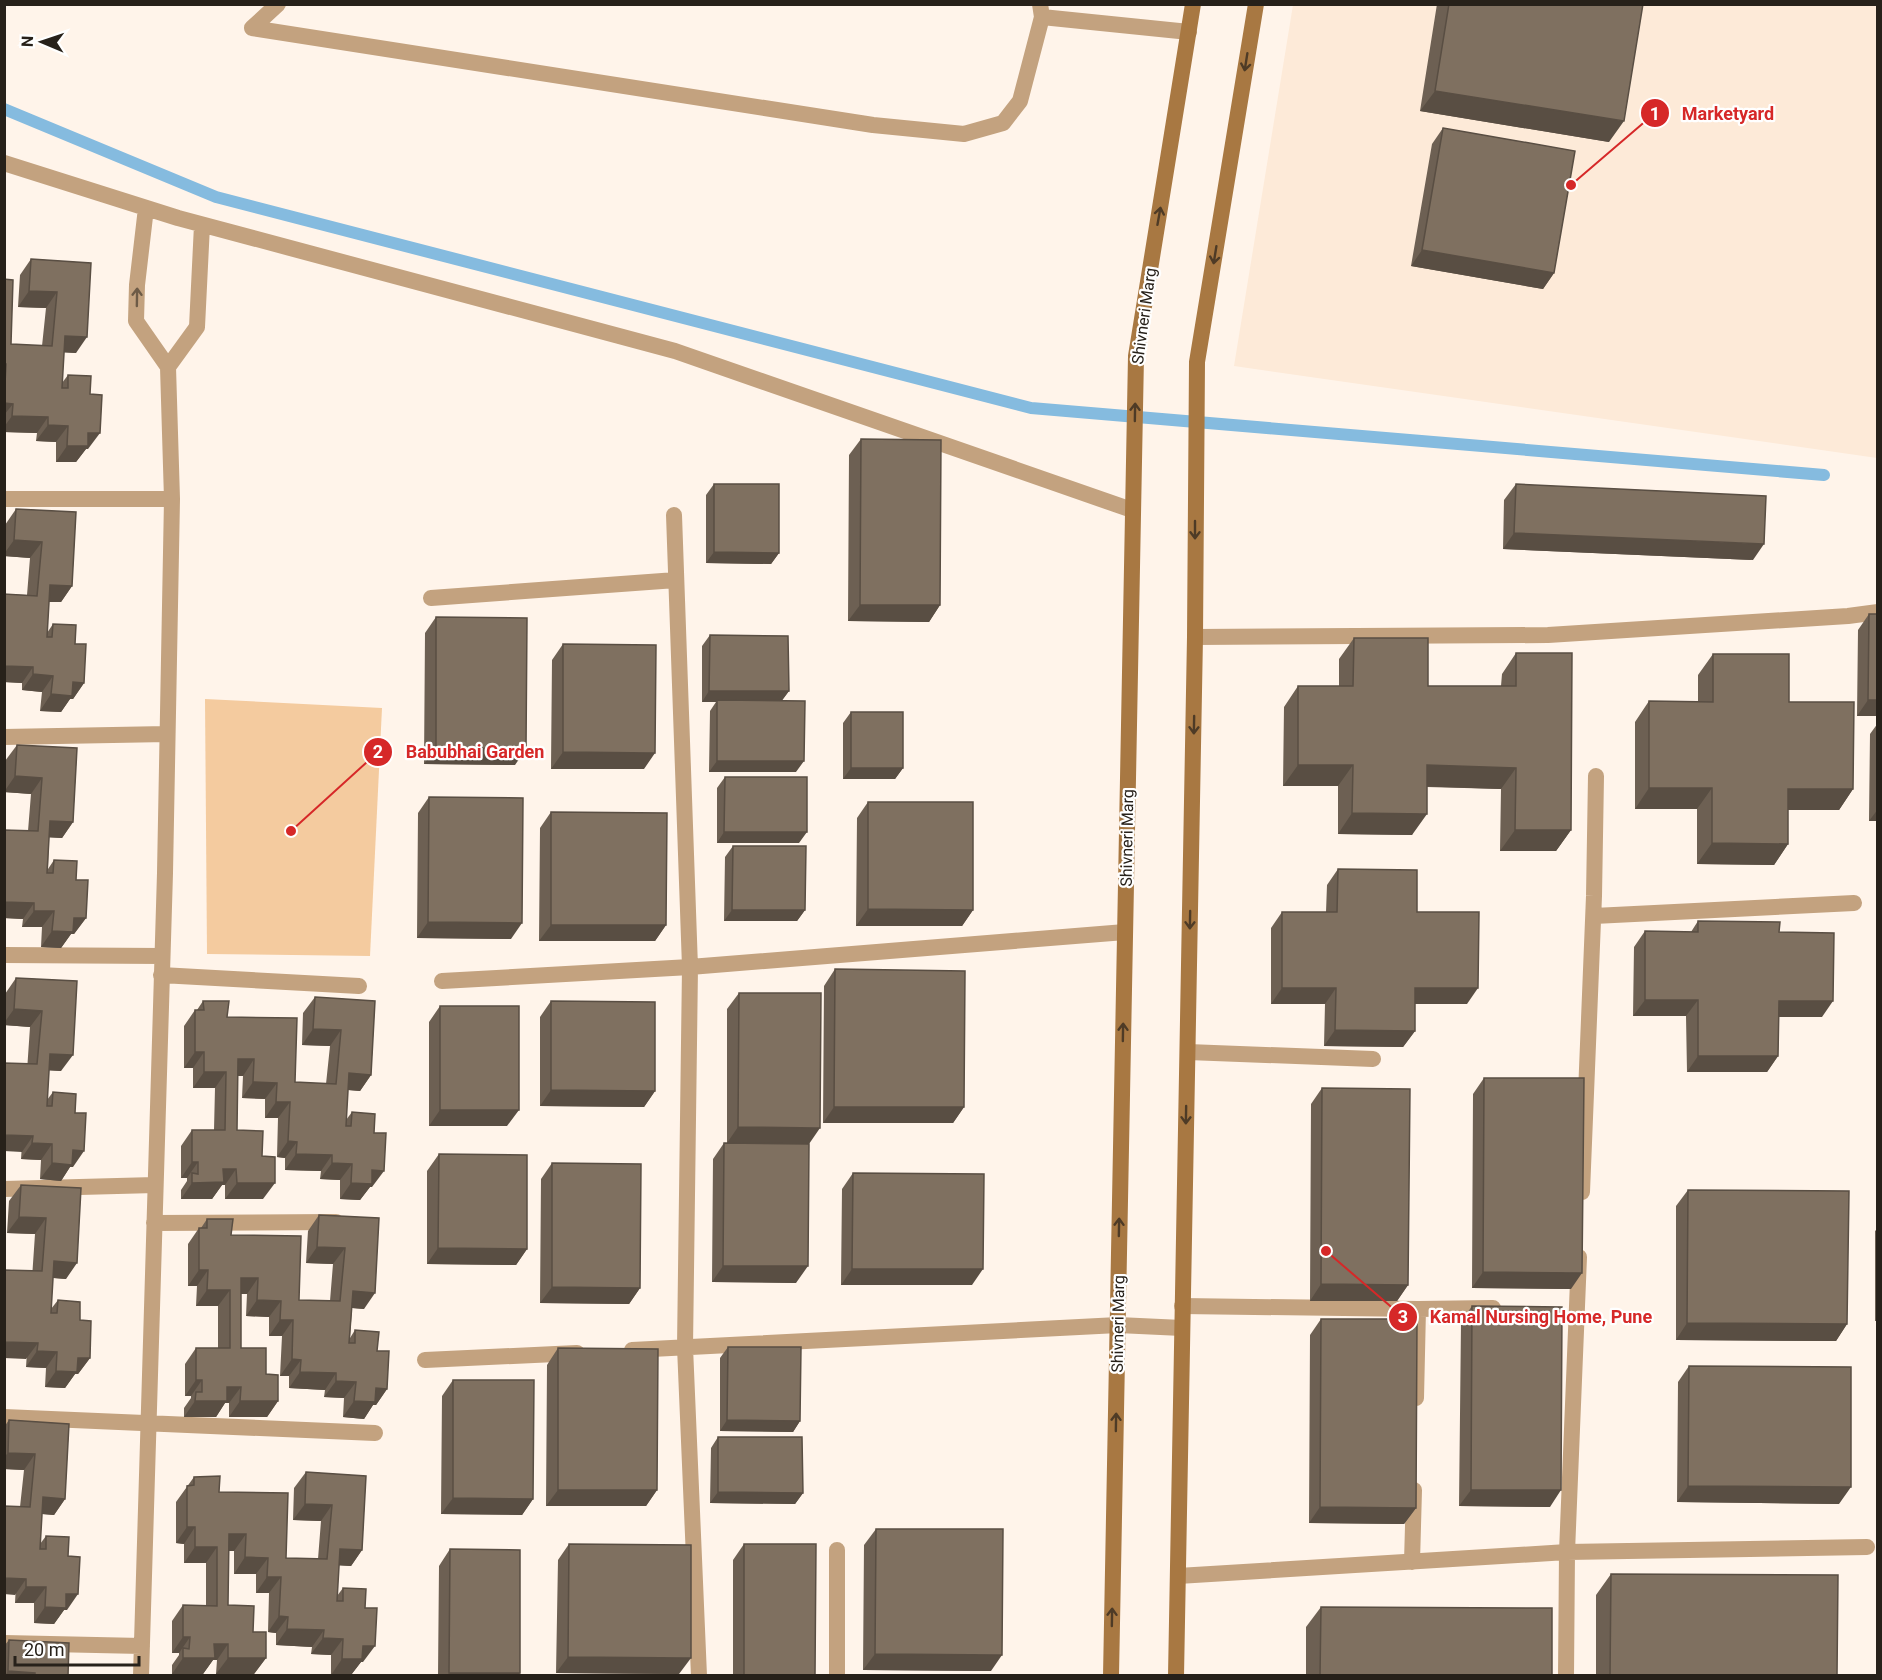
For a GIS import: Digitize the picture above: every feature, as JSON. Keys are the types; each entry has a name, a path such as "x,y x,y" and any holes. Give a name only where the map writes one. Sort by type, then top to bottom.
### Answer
{"main road":[{"name":"Shivneri Marg","path":"1111,1676 1136,356 1193,4"},
{"path":"1176,1676 1195,637 1197,362 1256,4"}],"street":[{"path":"278,4 252,28 873,125 964,134 1003,123 1020,101 1041,11 1189,33"},
{"path":"4,163 202,225 675,351 1132,510"},
{"path":"141,1676 162,957 172,499 168,367 136,321 137,285 146,208"},
{"path":"168,367 197,327 202,225"},
{"path":"4,499 172,499"},
{"path":"674,515 690,967 685,1347 699,1676"},
{"path":"431,598 676,580"},
{"path":"1195,637 1548,635 1878,612"},
{"path":"4,737 167,734"},
{"path":"1581,1212 1594,916 1596,776"},
{"path":"1594,916 1854,903"},
{"path":"441,981 690,967 1125,932"},
{"path":"4,956 162,957"},
{"path":"161,975 359,986"},
{"path":"1188,1052 1373,1059"},
{"path":"4,1189 155,1185"},
{"path":"154,1223 354,1222"},
{"path":"1566,1676 1572,1307 1580,1236"},
{"path":"1182,1306 1509,1308"},
{"path":"1416,1413 1418,1309"},
{"path":"614,1351 1118,1325 1182,1328"},
{"path":"425,1360 591,1352"},
{"path":"4,1417 375,1433"},
{"path":"1412,1562 1414,1470"},
{"path":"1178,1576 1567,1552 1868,1547"},
{"path":"837,1550 837,1676"},
{"path":"4,1643 142,1646"}],"shaded area":[{"path":"1293,5 1877,5 1877,458 1234,366"},
{"path":"205,699 382,708 370,956 207,954"}],"building":[{"path":"1449,4 1643,4 1624,121 1435,91"},
{"path":"1443,128 1575,151 1554,273 1422,250"},
{"path":"31,259 91,263 87,337 65,336 62,388 68,388 68,375 91,376 90,394 102,395 100,433 88,433 88,446 67,446 68,426 48,425 48,417 12,416 13,404 4,403 6,364 4,364 4,279 13,280 11,344 52,346 57,292 29,291"},
{"path":"861,439 941,440 940,605 860,605"},
{"path":"714,484 779,484 779,553 714,552"},
{"path":"1516,484 1766,496 1764,544 1514,533"},
{"path":"16,509 76,512 72,586 50,585 47,637 52,637 53,624 76,625 75,644 86,644 84,683 73,682 72,696 51,694 53,676 33,674 33,667 4,666 4,594 37,596 42,542 14,540"},
{"path":"1869,614 1878,614 1878,700 1868,700"},
{"path":"436,617 527,618 526,749 436,748"},
{"path":"710,635 788,636 789,691 709,691"},
{"path":"1354,638 1428,638 1428,686 1516,686 1516,653 1572,653 1571,830 1515,830 1516,768 1427,765 1427,814 1352,813 1353,765 1298,765 1298,686 1353,686"},
{"path":"563,644 656,645 655,753 563,752"},
{"path":"1713,654 1789,654 1789,702 1854,702 1853,789 1788,789 1788,844 1712,843 1712,788 1649,788 1649,701 1713,702"},
{"path":"717,700 805,701 804,761 717,761"},
{"path":"851,712 903,712 903,768 851,768"},
{"path":"17,745 77,748 73,822 50,821 47,873 53,873 54,860 77,861 76,880 88,880 86,918 74,918 73,932 52,931 54,911 34,911 34,903 4,902 4,830 38,831 42,778 15,776"},
{"path":"725,777 807,777 807,832 724,832"},
{"path":"429,797 523,798 522,923 428,922"},
{"path":"868,802 973,802 973,910 868,909"},
{"path":"551,812 667,813 666,925 551,925"},
{"path":"733,846 806,846 805,910 732,910"},
{"path":"1338,869 1417,870 1417,912 1479,912 1478,988 1415,988 1415,1031 1335,1030 1336,988 1282,988 1282,912 1337,912"},
{"path":"1698,921 1780,922 1779,932 1834,933 1833,1001 1779,1001 1778,1056 1698,1056 1698,1000 1645,1000 1645,931 1698,932"},
{"path":"835,969 965,971 964,1107 834,1107"},
{"path":"16,978 77,981 73,1055 50,1054 47,1106 52,1106 53,1092 76,1094 75,1113 86,1113 84,1151 73,1150 72,1165 52,1163 52,1144 32,1143 33,1136 4,1135 4,1063 37,1064 42,1011 14,1009"},
{"path":"739,993 821,993 820,1128 738,1127"},
{"path":"315,997 375,1001 371,1075 349,1073 346,1126 351,1126 352,1112 375,1114 374,1133 386,1133 384,1171 372,1170 372,1184 351,1183 352,1164 332,1163 332,1155 296,1154 297,1142 288,1141 290,1102 276,1102 277,1083 253,1082 254,1059 238,1059 237,1130 263,1131 262,1156 275,1157 275,1183 237,1183 236,1169 223,1169 224,1182 192,1183 192,1173 198,1174 198,1162 192,1162 192,1130 225,1130 226,1072 204,1072 204,1052 195,1052 195,1010 204,1010 203,1001 229,1001 227,1017 297,1018 295,1082 336,1084 341,1030 313,1029"},
{"path":"551,1001 655,1002 655,1091 551,1090"},
{"path":"440,1006 519,1006 519,1110 440,1110"},
{"path":"1484,1078 1584,1078 1582,1273 1483,1272"},
{"path":"1322,1088 1410,1089 1408,1285 1321,1284"},
{"path":"724,1143 809,1144 808,1266 723,1266"},
{"path":"439,1154 527,1155 527,1249 438,1248"},
{"path":"552,1163 641,1164 640,1288 552,1287"},
{"path":"853,1173 984,1174 983,1269 852,1269"},
{"path":"21,1185 81,1188 77,1263 54,1261 51,1313 57,1313 58,1300 80,1302 80,1320 91,1321 90,1358 78,1358 77,1372 56,1371 57,1352 37,1351 38,1343 4,1342 4,1270 42,1271 46,1218 19,1217"},
{"path":"1688,1190 1849,1191 1847,1324 1687,1323"},
{"path":"319,1215 379,1218 375,1293 353,1291 349,1343 355,1343 355,1330 379,1332 377,1351 389,1351 387,1389 376,1388 375,1402 354,1401 356,1382 336,1381 336,1373 300,1372 301,1360 292,1359 293,1320 280,1320 281,1301 257,1300 258,1278 241,1278 241,1348 266,1348 266,1374 278,1375 278,1401 240,1401 241,1387 227,1387 227,1401 195,1401 196,1392 202,1392 202,1380 196,1380 196,1348 230,1348 230,1290 207,1290 208,1270 199,1270 199,1228 207,1228 207,1219 233,1219 231,1235 301,1236 299,1300 340,1301 345,1248 317,1247"},
{"path":"1472,1306 1562,1307 1561,1490 1471,1490"},
{"path":"1321,1319 1417,1319 1416,1508 1320,1507"},
{"path":"728,1347 801,1347 800,1421 727,1420"},
{"path":"558,1348 658,1349 657,1490 558,1490"},
{"path":"1689,1366 1851,1367 1851,1487 1688,1486"},
{"path":"453,1380 534,1380 533,1499 453,1498"},
{"path":"9,1420 69,1424 65,1499 43,1497 40,1549 46,1549 46,1536 69,1537 68,1556 80,1557 78,1594 66,1594 66,1608 45,1607 46,1587 26,1587 26,1579 4,1578 4,1506 30,1507 35,1454 8,1453"},
{"path":"718,1437 802,1437 803,1493 718,1492"},
{"path":"306,1472 366,1476 362,1550 340,1549 337,1601 343,1601 343,1588 366,1589 365,1608 377,1608 375,1646 363,1646 362,1659 342,1659 343,1639 323,1638 324,1630 287,1629 288,1617 279,1616 281,1577 267,1577 268,1558 245,1557 246,1534 229,1534 228,1605 254,1606 253,1632 266,1632 266,1658 228,1658 228,1644 214,1644 215,1658 183,1658 183,1648 189,1649 190,1637 183,1637 183,1605 217,1606 217,1547 195,1547 195,1527 187,1527 187,1486 194,1485 194,1477 220,1476 219,1492 288,1493 286,1558 327,1559 332,1505 305,1504"},
{"path":"876,1529 1003,1529 1002,1655 875,1654"},
{"path":"569,1544 691,1545 691,1658 568,1657"},
{"path":"744,1544 816,1544 815,1676 744,1676"},
{"path":"450,1549 520,1550 520,1673 449,1673"},
{"path":"1611,1574 1838,1575 1837,1676 1610,1676"},
{"path":"1321,1607 1552,1608 1552,1676 1320,1676"},
{"path":"9,1640 69,1643 68,1676 35,1676 35,1673 8,1671"}],"waterway":[{"path":"4,109 216,197 1031,408 1824,475"}],"place":[{"name":"Marketyard","path":"1571,185"},
{"name":"Babubhai Garden","path":"291,831"},
{"name":"Kamal Nursing Home, Pune","path":"1326,1251"}]}
